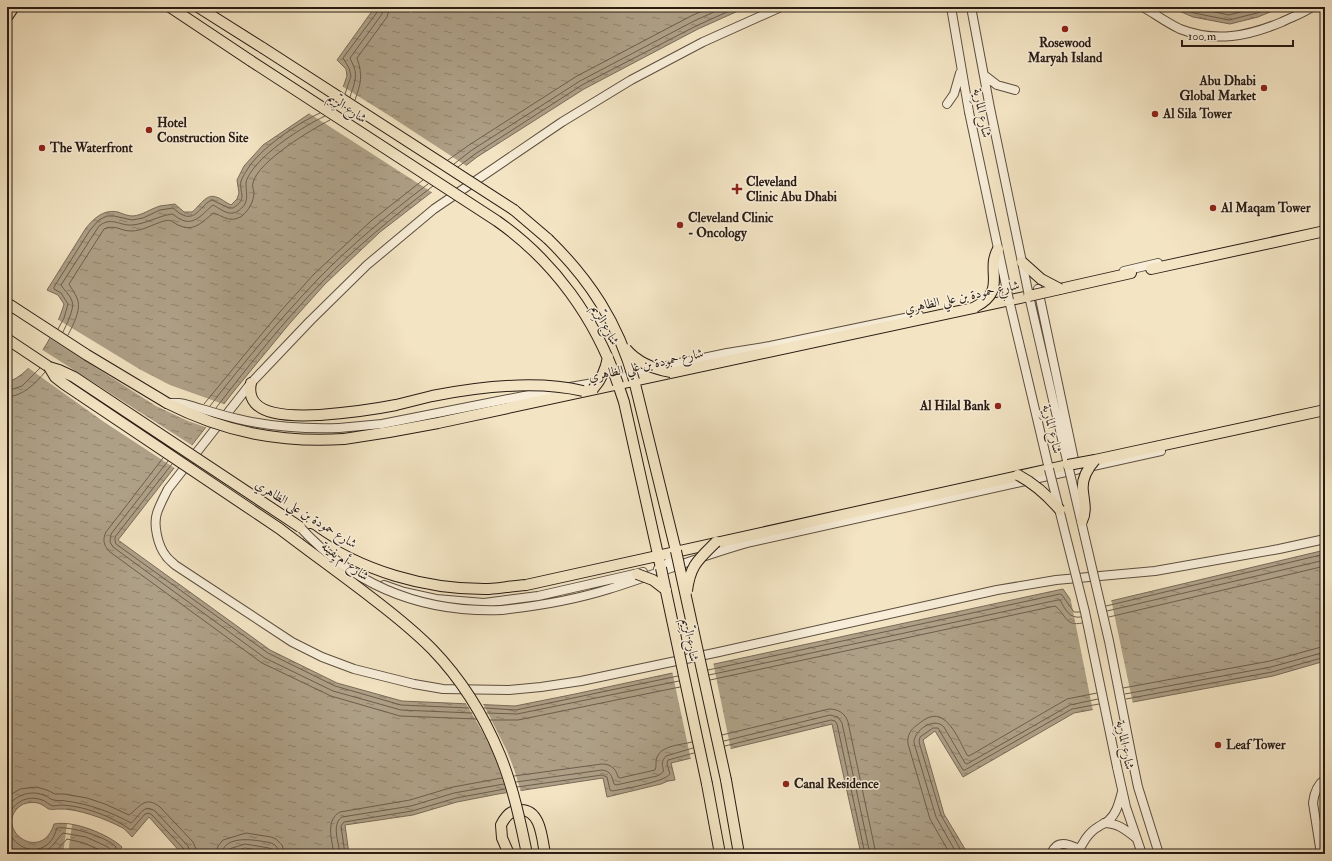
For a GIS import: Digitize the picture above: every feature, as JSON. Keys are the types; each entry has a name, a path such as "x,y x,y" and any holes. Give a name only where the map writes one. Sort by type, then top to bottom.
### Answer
{"main road":[{"path":"7,16 13,7"},
{"name":"شارع الرِّيم","path":"170,7 497,221 544,261 569,291 590,323 608,357 614,382 624,402 659,555 707,784 720,854"},
{"name":"شارع الرِّيم","path":"201,8 521,216 548,239 585,278 606,311 623,346 634,380 676,551 726,780 739,854"},
{"path":"1151,269 1325,231"},
{"path":"975,307 986,299 994,289 994,261 998,249"},
{"path":"1022,262 1040,279 1060,289"},
{"name":"شارع حمودة بن علي الظاهري","path":"7,303 87,355 167,403 199,418 248,433 295,439 328,440 367,436 414,428 588,390 614,382 634,380 1131,273"},
{"name":"شارع حمودة بن علي الظاهري","path":"7,339 48,367 74,377 300,528 340,553 368,566 412,580 454,588 490,589 526,584 1018,475 1048,469 1072,467 1095,460 1325,410"},
{"path":"623,346 632,356 643,363 656,369 671,372"},
{"path":"251,383 250,392 252,400 261,409 289,414 320,415 380,408 450,393 485,388 548,386 588,390 604,372 608,357"},
{"name":"شارع أم يِفينة","path":"48,367 64,384 280,529 397,618 431,648 469,696 481,715 494,741 506,769 527,854"},
{"path":"1082,521 1085,511 1082,489 1083,482 1087,470 1095,460"},
{"path":"1018,475 1037,487 1060,510"},
{"path":"686,601 688,581 693,568 700,557 716,542"},
{"path":"637,574 654,580 666,590"},
{"path":"509,854 502,838 501,825 508,814 514,810 521,809 527,810 538,821 545,854"}],"street":[{"path":"780,7 703,42 631,80 562,122 434,209 368,265 310,321 251,383 168,489 156,514 156,526 159,541 165,554 175,565 292,642 322,657 354,669 414,684 443,689 509,690 541,688 581,681 997,590 1056,580 1155,571 1279,550 1325,540"},
{"name":"شارع المارِية","path":"951,7 971,123 1009,300 1048,469 1060,510 1085,612 1122,791 1142,854"},
{"name":"شارع المارِية","path":"971,7 1029,296 1072,467 1138,787 1158,854"},
{"path":"1143,7 1180,28 1193,32 1220,36 1241,36 1263,30 1302,14 1312,7"},
{"path":"947,104 957,88 961,68"},
{"path":"984,75 997,85 1015,90"},
{"path":"614,382 670,365 770,346 1325,227"},
{"path":"1038,289 1072,467"},
{"name":"شارع حمودة بن علي الظاهري","path":"167,403 185,404 223,416 267,425 303,428 339,428 382,424 614,382"},
{"path":"300,528 322,550 346,569 368,582 390,592 443,607 470,610 502,610 556,603 591,594 717,551 751,542 1072,467 1325,415"},
{"name":"شارع حمودة بن علي الظاهري","path":"188,464 338,564 370,580 404,592 436,599 468,603 499,602 557,592 661,568"},
{"path":"661,568 670,561 676,551"},
{"path":"1321,854 1313,803 1317,788 1325,779"},
{"path":"1052,854 1056,846 1060,844 1068,844 1079,851 1091,833 1114,814 1122,791"},
{"path":"1104,823 1111,823 1120,826 1136,838"}],"water":[{"path":"375,7 747,7 698,29 584,89 477,157 380,232 325,284 290,323 234,391 118,540 270,650 337,683 402,701 515,706 1063,589 1077,609 1325,550 1325,661 1273,676 1074,713 963,777 935,731 923,740 944,814 968,854 861,854 832,724 671,763 675,780 607,797 603,778 498,794 457,802 413,815 345,825 349,854 272,854 245,848 225,854 182,854 149,817 132,837 123,828 100,818 74,810 48,809 34,802 25,803 19,807 15,811 12,820 13,828 18,835 25,840 33,842 41,841 49,835 54,824 62,823 90,829 108,837 122,847 117,854 7,854 7,382 17,378 35,361 50,338 64,304 58,295 47,290 86,228 92,221 100,215 108,212 113,211 133,216 160,206 175,204 184,212 192,212 206,199 212,196 220,198 231,205 237,199 239,193 237,180 244,166 263,145 309,114 340,96 347,76 346,69 337,60"},
{"path":"1170,7 1282,7 1258,17 1230,24 1193,17"}],"pier":[{"path":"392,7 425,7 420,10 415,8 411,13 404,8 400,12"},
{"path":"342,86 468,167 433,193 307,112 327,103 339,94"},
{"path":"57,319 141,370 170,385 226,405 208,428 188,421 156,406 48,337"},
{"path":"41,349 193,446 176,469 104,422 27,367"},
{"path":"1070,596 1077,607 1111,599 1133,704 1093,711"},
{"path":"713,662 731,750 691,760 672,671"},
{"path":"465,702 482,702 507,751 521,792 507,794 495,757"},
{"path":"67,824 72,825 68,854 63,854"}],"place":[{"name":"Rosewood Maryah Island","path":"1065,29"},
{"name":"Abu Dhabi Global Market","path":"1264,88"},
{"name":"Al Sila Tower","path":"1155,114"},
{"name":"Hotel Construction Site","path":"149,130"},
{"name":"The Waterfront","path":"42,148"},
{"name":"Cleveland Clinic Abu Dhabi","path":"737,189"},
{"name":"Al Maqam Tower","path":"1213,208"},
{"name":"Cleveland Clinic - Oncology","path":"680,225"},
{"name":"Al Hilal Bank","path":"998,406"},
{"name":"Leaf Tower","path":"1218,745"},
{"name":"Canal Residence","path":"786,784"}]}
